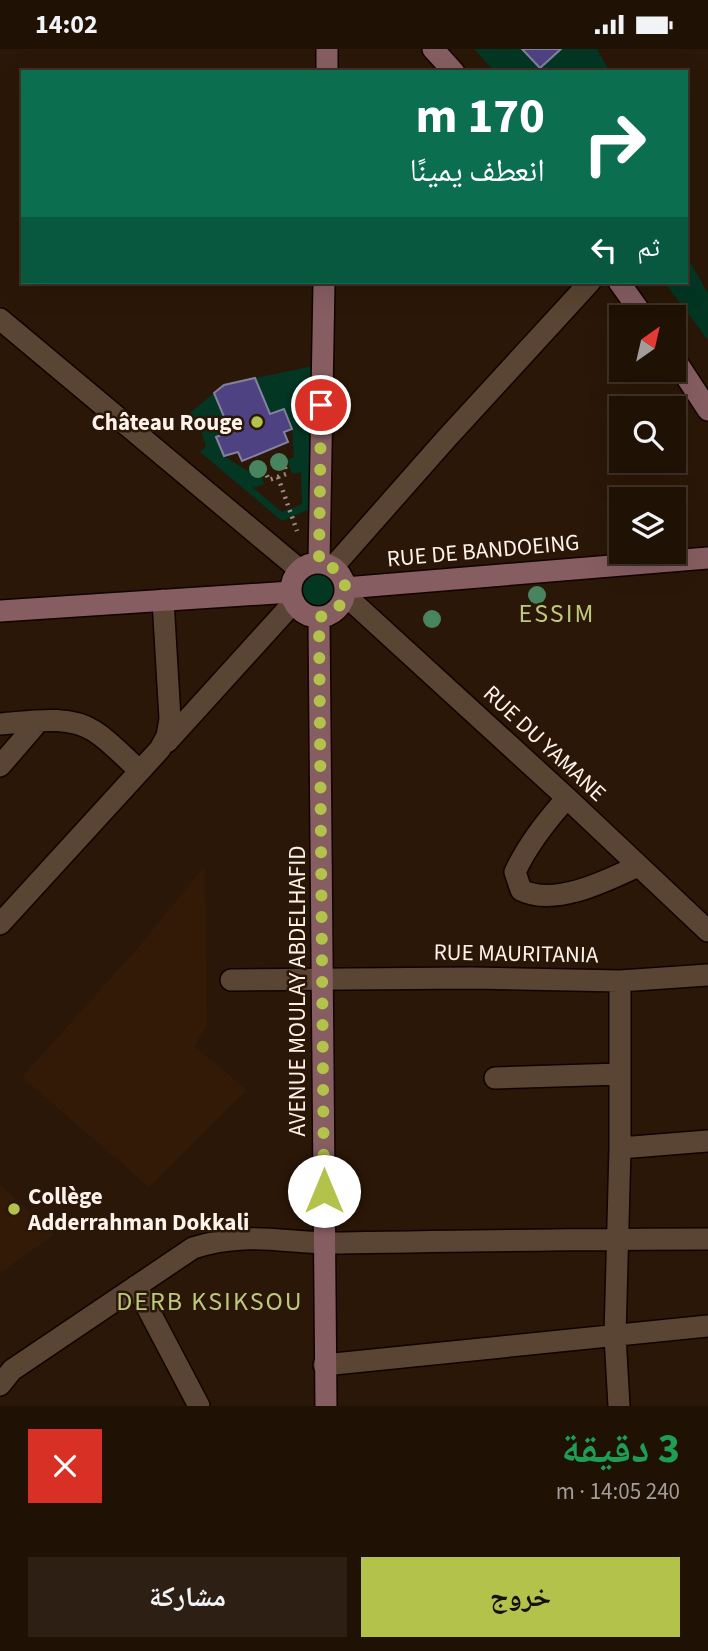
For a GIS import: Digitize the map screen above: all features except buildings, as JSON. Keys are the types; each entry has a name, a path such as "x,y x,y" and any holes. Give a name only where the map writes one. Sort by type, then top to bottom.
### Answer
{"street":[{"path":"327,49 327,70"},
{"path":"433,49 452,70"},
{"path":"317,567 324,284"},
{"path":"0,319 317,567 343,580 345,592 336,611 319,617 300,610 292,597 293,580 317,567 437,449 588,284"},
{"path":"620,284 635,305"},
{"path":"686,376 708,410"},
{"name":"RUE DE BANDOEING","path":"345,592 708,558"},
{"name":"RUE DU YAMANE","path":"345,592 708,930"},
{"path":"0,611 163,600 292,597"},
{"path":"0,924 160,749 292,597"},
{"path":"160,749 167,736 170,719 163,600"},
{"name":"AVENUE MOULAY ABDELHAFID","path":"319,617 326,1406"},
{"path":"0,766 38,722"},
{"path":"0,724 78,724 94,731 140,771"},
{"path":"567,798 521,858 515,871 521,890 530,895 548,895 593,887 638,866"},
{"name":"RUE MAURITANIA","path":"231,980 472,978 620,981 708,975"},
{"path":"619,1406 615,1336 619,1239 620,981"},
{"path":"495,1078 620,1074"},
{"path":"620,1148 708,1141"},
{"path":"0,1385 12,1370 136,1286 193,1248 217,1240 252,1237 324,1243 708,1239"},
{"path":"136,1286 199,1406"},
{"path":"324,1365 708,1326"}],"path":[{"path":"264,469 269,480 278,477 287,473 284,461"},
{"path":"278,477 282,487"}],"shaded area":[{"path":"205,866 207,1026 194,1046 247,1090 149,1187 22,1077 137,949"},
{"name":"Collège Adderrahman Dokkali","path":"0,1185 55,1234 0,1273"}],"green space":[{"path":"474,49 597,49 609,70 493,70"},
{"path":"688,258 708,293 708,340 686,311 686,305 681,305 666,284 688,284"},
{"path":"313,366 310,509 282,521 200,452 206,446 201,424 194,423 186,416 214,393 230,431 216,437 224,456 251,473 260,471 264,484 253,488 282,512 302,504 301,472 292,474 287,460 294,457 292,429 284,409 270,414 255,378"},
{"path":"318,568 334,574 340,590 334,606 318,612 302,606 296,590 302,574"}],"place":[{"name":"Château Rouge","path":"257,422"},
{"name":"Collège Adderrahman Dokkali","path":"14,1209"}],"district":[{"name":"ESSIM","path":"557,613"},
{"name":"DERB KSIKSOU","path":"210,1301"}],"route":[{"path":"321,405 319,563 333,567 343,580 345,588 342,604 336,611 319,617 324,1191"}]}
